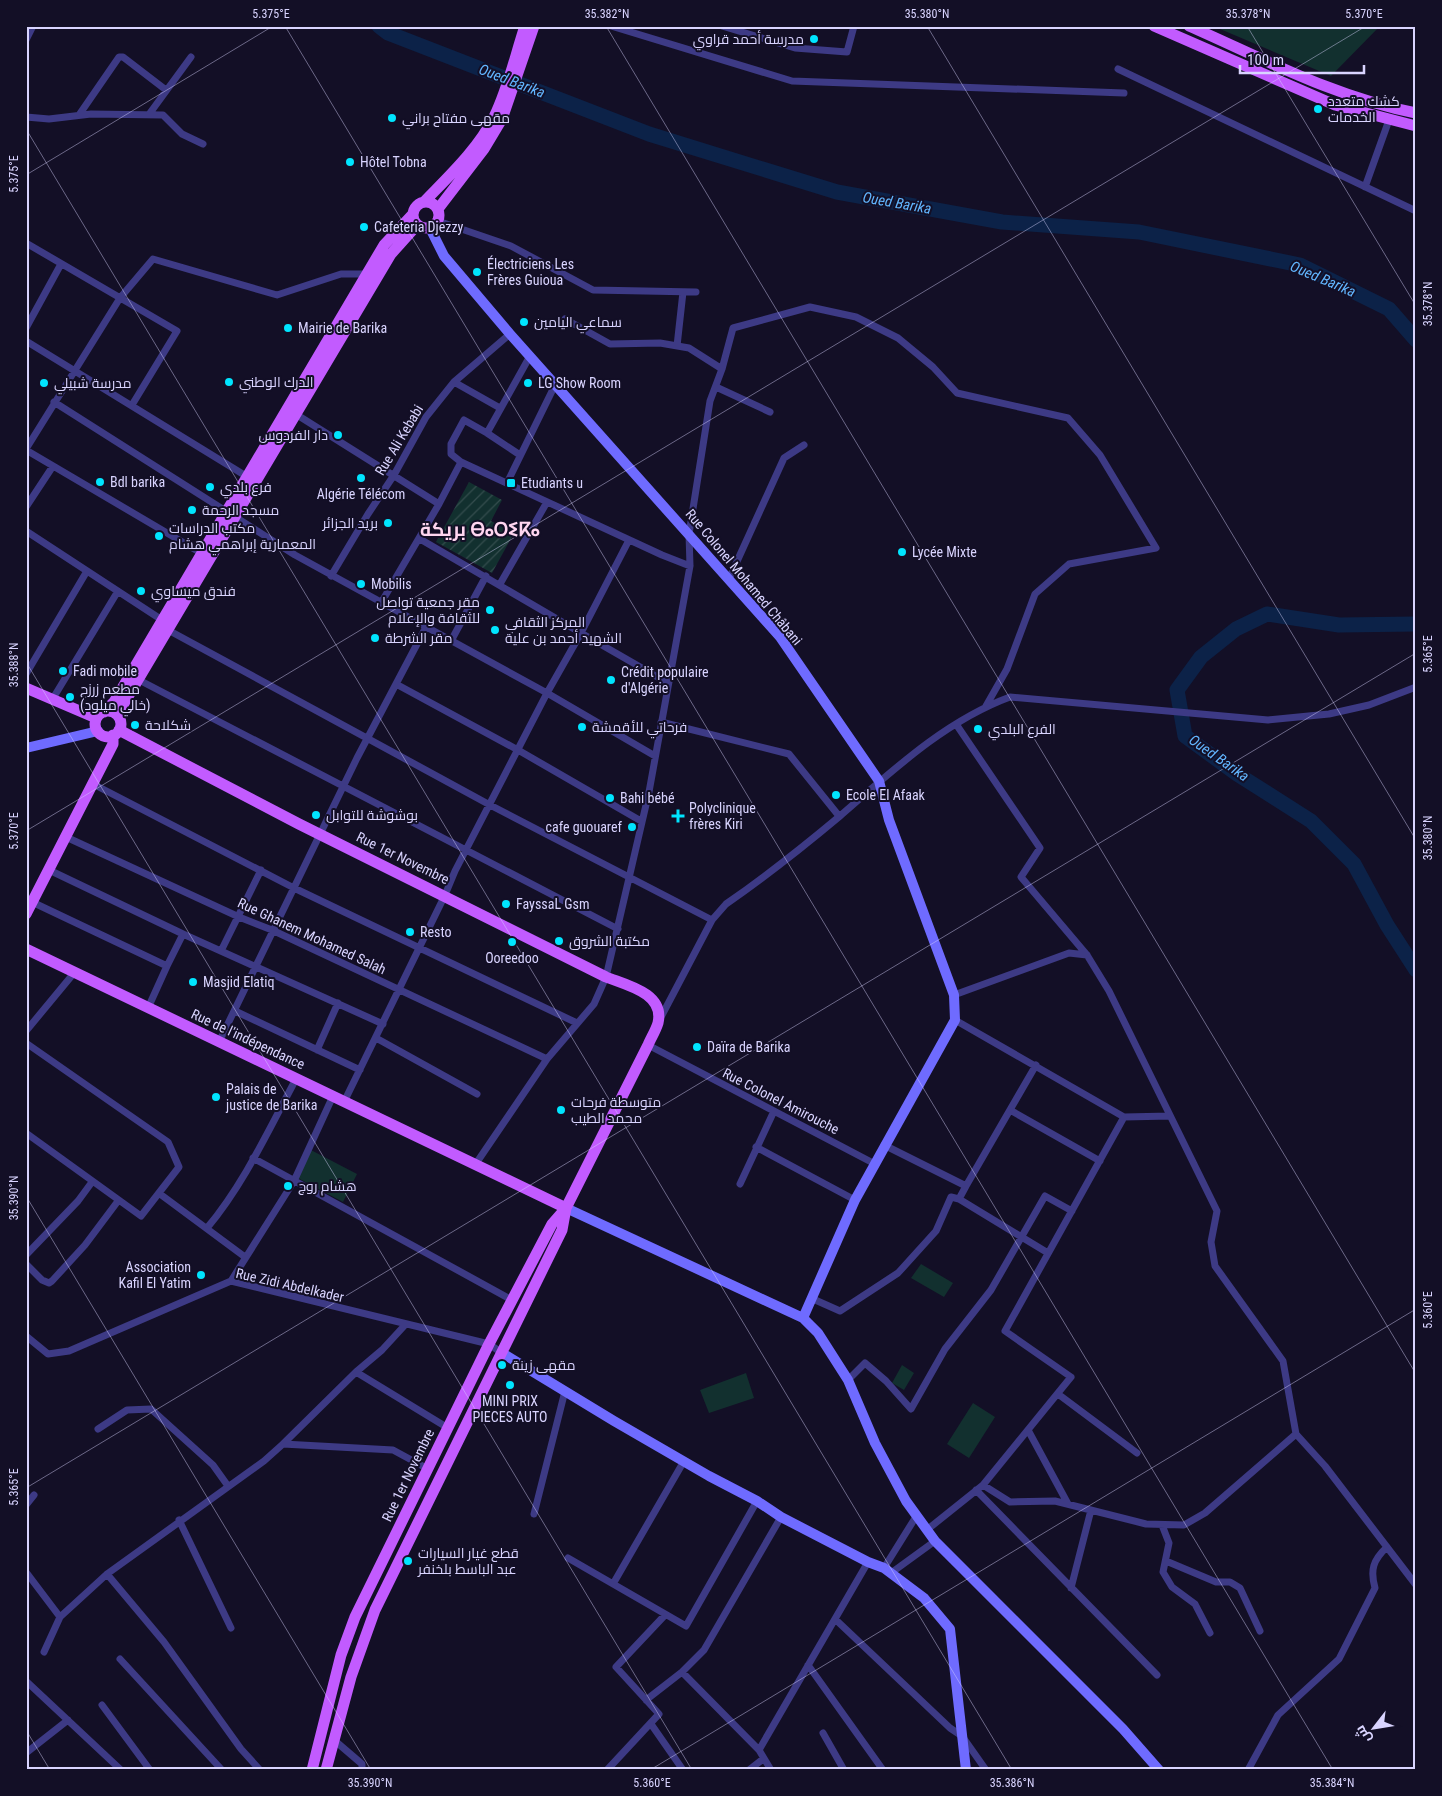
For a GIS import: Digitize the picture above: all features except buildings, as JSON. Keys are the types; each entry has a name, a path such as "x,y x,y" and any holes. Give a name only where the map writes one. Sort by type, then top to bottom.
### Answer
{"main road":[{"path":"26,914 113,744 124,705 236,517 366,274 384,245 413,214 416,206 424,202 498,118 525,26"},
{"path":"98,731 100,715 114,702 246,476 291,412 391,254 417,225 435,219 489,143 534,26"},
{"path":"1154,26 1335,105 1416,126"},
{"path":"1189,26 1345,94 1391,108 1416,113"},
{"path":"424,202 432,204 435,219"},
{"path":"413,214 417,225"},
{"name":"Rue Colonel Mohamed Châbani","path":"435,219 444,256 510,334 780,637 879,780 889,820 954,995 955,1020"},
{"path":"26,688 52,700 100,715 113,712 120,718"},
{"path":"26,748 98,731 105,736 116,733"},
{"name":"Rue 1er Novembre","path":"116,733 446,895 606,977 647,993 656,1008 658,1022"},
{"name":"Rue de l'indépendance","path":"26,948 74,973 566,1208"},
{"path":"803,1318 855,1200 955,1020"},
{"path":"326,1770 361,1642 375,1610 562,1230 566,1208 658,1022"},
{"path":"566,1208 803,1318 818,1333 848,1380 875,1443 906,1501 935,1541 1123,1728 1159,1770"},
{"name":"Rue 1er Novembre","path":"312,1770 341,1656 356,1617 489,1344 552,1224 566,1208"},
{"path":"502,1353 684,1461 757,1501 781,1517 887,1571 924,1598 950,1629 966,1770"}],"street":[{"path":"26,40 33,26"},
{"path":"611,26 792,81 1124,93"},
{"path":"722,26 795,48 847,52 854,26"},
{"path":"79,115 119,57 166,90"},
{"path":"150,113 191,57"},
{"path":"1118,70 1416,211"},
{"path":"26,117 49,119 79,115 150,113 167,117 182,134 203,144"},
{"path":"1365,188 1390,120"},
{"path":"435,219 511,246 593,290 696,292"},
{"path":"26,243 177,331 132,405"},
{"path":"201,552 26,450 54,402 120,298 153,259 277,295 340,274 366,274"},
{"path":"26,328 61,264"},
{"path":"677,346 682,292"},
{"path":"474,1165 547,1059 594,1004 606,977 649,792 690,566 689,534 710,401 722,369 733,328 810,307 856,317 898,338 933,367 957,393 1068,418 1100,455 1156,548 1069,564 1035,594 1007,669 986,706"},
{"path":"565,319 610,344 660,344 689,348 722,369"},
{"name":"Rue Ali Kebabi","path":"331,576 394,475 426,417 454,382 510,334"},
{"path":"26,341 246,476"},
{"path":"487,433 530,356"},
{"path":"454,382 500,408"},
{"path":"507,483 555,385"},
{"path":"716,387 770,412"},
{"path":"54,402 331,576 547,693 655,756"},
{"path":"291,412 439,504"},
{"path":"520,456 487,433 464,420 451,448 451,454 461,462 629,540 690,566"},
{"path":"730,579 784,458 804,445"},
{"path":"381,602 420,539 461,462"},
{"path":"26,507 53,466"},
{"path":"500,584 547,502"},
{"path":"26,531 162,620"},
{"path":"420,539 668,683"},
{"path":"344,1102 446,895 455,871 629,540"},
{"path":"26,674 88,571"},
{"path":"452,641 486,576"},
{"path":"52,700 118,591"},
{"path":"219,1042 272,930 345,787 368,737 426,627"},
{"path":"168,630 368,737 490,806 712,920"},
{"path":"139,680 618,929"},
{"path":"396,684 518,750 641,820"},
{"path":"658,1022 712,920 726,904 839,816 879,780 956,724 986,706 1010,697 1268,720 1328,714 1369,705 1416,687"},
{"path":"661,722 789,754 839,816"},
{"path":"956,724 1040,848 1021,876 1087,955 1109,990 1217,1211 1211,1242 1215,1266 1283,1361 1296,1434 1325,1466 1416,1585"},
{"path":"93,784 294,888 577,1023"},
{"name":"Rue Ghanem Mohamed Salah","path":"66,837 239,917 272,930 547,1059"},
{"path":"49,870 183,934 256,965 383,1024"},
{"path":"221,950 261,870"},
{"path":"32,902 168,966"},
{"path":"148,1008 183,934"},
{"path":"954,995 1069,952 1087,955"},
{"path":"26,1031 74,973"},
{"path":"317,1050 338,1003"},
{"path":"235,1011 360,1070"},
{"path":"955,1020 1124,1117 1170,1116"},
{"path":"376,1038 477,1094"},
{"path":"26,1043 168,1142 179,1167 160,1194 141,1216 26,1133"},
{"name":"Rue Colonel Amirouche","path":"648,1045 875,1164"},
{"path":"959,1199 1036,1065"},
{"path":"207,1228 222,1211 296,1079"},
{"path":"231,1281 294,1181 332,1096"},
{"path":"1010,1110 1100,1161"},
{"path":"740,1184 774,1111"},
{"path":"928,1529 983,1485 1071,1377 1005,1331 1124,1117"},
{"path":"884,1145 966,1186"},
{"path":"756,1147 855,1200"},
{"path":"253,1158 512,1300"},
{"path":"26,1256 78,1201 92,1182"},
{"path":"160,1194 245,1258"},
{"path":"848,1380 865,1363 886,1381 911,1409 946,1349 991,1290 1045,1196 1072,1211"},
{"path":"813,1299 840,1311 898,1272 936,1231 951,1197 959,1199 1048,1253"},
{"path":"26,1264 42,1280 52,1281 84,1246 118,1201"},
{"name":"Rue Zidi Abdelkader","path":"26,1336 48,1354 68,1352 231,1281 489,1344 502,1353"},
{"path":"44,1652 60,1617 107,1574 179,1520 264,1461 356,1372 382,1350 405,1325"},
{"path":"356,1372 448,1428"},
{"path":"534,1514 565,1391"},
{"path":"1058,1394 1138,1453"},
{"path":"98,1429 127,1410 151,1410 213,1465 228,1486"},
{"path":"1028,1430 1068,1504"},
{"path":"983,1485 1010,1502 1055,1500 1146,1524 1184,1525 1205,1513 1296,1434"},
{"path":"283,1444 393,1450 428,1469"},
{"path":"612,1584 684,1461"},
{"path":"976,1490 1157,1675"},
{"path":"26,1505 34,1496"},
{"path":"568,1558 686,1626 757,1501"},
{"path":"1071,1588 1091,1510"},
{"path":"887,1571 917,1515"},
{"path":"646,1700 682,1672 704,1650 781,1517"},
{"path":"179,1520 231,1628"},
{"path":"1162,1524 1169,1543 1163,1572 1172,1588 1195,1604 1210,1633"},
{"path":"887,1571 935,1541"},
{"path":"1248,1770 1278,1715 1340,1659 1375,1588 1371,1574 1374,1562 1387,1547"},
{"path":"1166,1561 1216,1582 1230,1582 1240,1588 1260,1631"},
{"path":"758,1750 868,1562"},
{"path":"26,1572 60,1617"},
{"path":"107,1574 164,1642 241,1750 260,1770"},
{"path":"607,1770 659,1714 616,1667 665,1615"},
{"path":"835,1619 950,1728 962,1736 986,1770"},
{"path":"120,1658 222,1770"},
{"path":"808,1665 883,1770"},
{"path":"682,1672 758,1750 771,1770"},
{"path":"26,1681 121,1770"},
{"path":"102,1705 150,1770"},
{"path":"26,1753 68,1720"},
{"path":"651,1724 683,1770"},
{"path":"824,1733 844,1770"},
{"path":"334,1740 362,1764 362,1770"},
{"path":"749,1770 763,1758"}],"green space":[{"path":"1213,26 1380,26 1331,76"},
{"path":"469,482 502,500 491,521 514,533 492,573 436,542"},
{"path":"309,1149 357,1174 343,1202 294,1176"},
{"path":"921,1264 953,1283 944,1297 911,1278"},
{"path":"902,1365 914,1373 904,1390 892,1383"},
{"path":"746,1373 754,1398 709,1413 700,1390"},
{"path":"973,1403 995,1417 969,1458 947,1444"}],"waterway":[{"name":"Oued Barika","path":"379,26 388,33 649,134 837,192 1002,222 1139,232 1300,265 1389,309 1416,340"},
{"name":"Oued Barika","path":"1416,624 1339,625 1267,614 1236,629 1201,657 1177,690 1185,736 1237,774 1311,821 1354,864 1387,925 1416,970"}],"place":[{"name":"مدرسة أحمد قراوي","path":"814,39"},
{"name":"كشك متعدد الخدمات","path":"1318,109"},
{"name":"مقهى مفتاح براني","path":"392,118"},
{"name":"Hôtel Tobna","path":"350,162"},
{"name":"Cafeteria Djezzy","path":"364,227"},
{"name":"Électriciens Les Frères Guioua","path":"477,272"},
{"name":"سماعي اليامين","path":"524,322"},
{"name":"Mairie de Barika","path":"288,328"},
{"name":"الدرك الوطني","path":"229,382"},
{"name":"مدرسة شبيلي","path":"44,383"},
{"name":"LG Show Room","path":"528,383"},
{"name":"دار الفردوس","path":"338,435"},
{"name":"Algérie Télécom","path":"361,478"},
{"name":"Bdl barika","path":"100,482"},
{"name":"Etudiants u","path":"511,483"},
{"name":"فرع بلدي","path":"210,487"},
{"name":"مسجد الرحمة","path":"192,510"},
{"name":"بريد الجزائر","path":"388,523"},
{"name":"مكتب الدراسات المعمارية إبراهمي هشام","path":"159,536"},
{"name":"Lycée Mixte","path":"902,552"},
{"name":"Mobilis","path":"361,584"},
{"name":"فندق ميساوي","path":"141,591"},
{"name":"مقر جمعية تواصل للثقافة والإعلام","path":"490,610"},
{"name":"المركز الثقافي الشهيد أحمد بن علية","path":"495,630"},
{"name":"مقر الشرطة","path":"375,638"},
{"name":"Fadi mobile","path":"63,671"},
{"name":"Crédit populaire d'Algérie","path":"611,680"},
{"name":"مطعم زرزح (خالي ميلود)","path":"70,697"},
{"name":"شكلاحة","path":"135,725"},
{"name":"فرحاتي للأقمشة","path":"582,727"},
{"name":"الفرع البلدي","path":"978,729"},
{"name":"Ecole El Afaak","path":"836,795"},
{"name":"Bahi bébé","path":"610,798"},
{"name":"بوشوشة للتوابل","path":"316,815"},
{"name":"Polyclinique frères Kiri","path":"678,816"},
{"name":"cafe guouaref","path":"632,827"},
{"name":"FayssaL Gsm","path":"506,904"},
{"name":"Resto","path":"410,932"},
{"name":"مكتبة الشروق","path":"559,941"},
{"name":"Ooreedoo","path":"512,942"},
{"name":"Masjid Elatiq","path":"193,982"},
{"name":"Daïra de Barika","path":"697,1047"},
{"name":"Palais de justice de Barika","path":"216,1097"},
{"name":"متوسطة فرحات محمد الطيب","path":"561,1110"},
{"name":"هشام روج","path":"288,1186"},
{"name":"Association Kafil El Yatim","path":"201,1275"},
{"name":"مقهى زينة","path":"502,1365"},
{"name":"MINI PRIX PIECES AUTO","path":"510,1385"},
{"name":"قطع غيار السيارات عبد الباسط بلخنفر","path":"408,1561"}],"district":[{"name":"بريكة ⴱⴰⵔⵉⴽⴰ","path":"480,529"}]}
